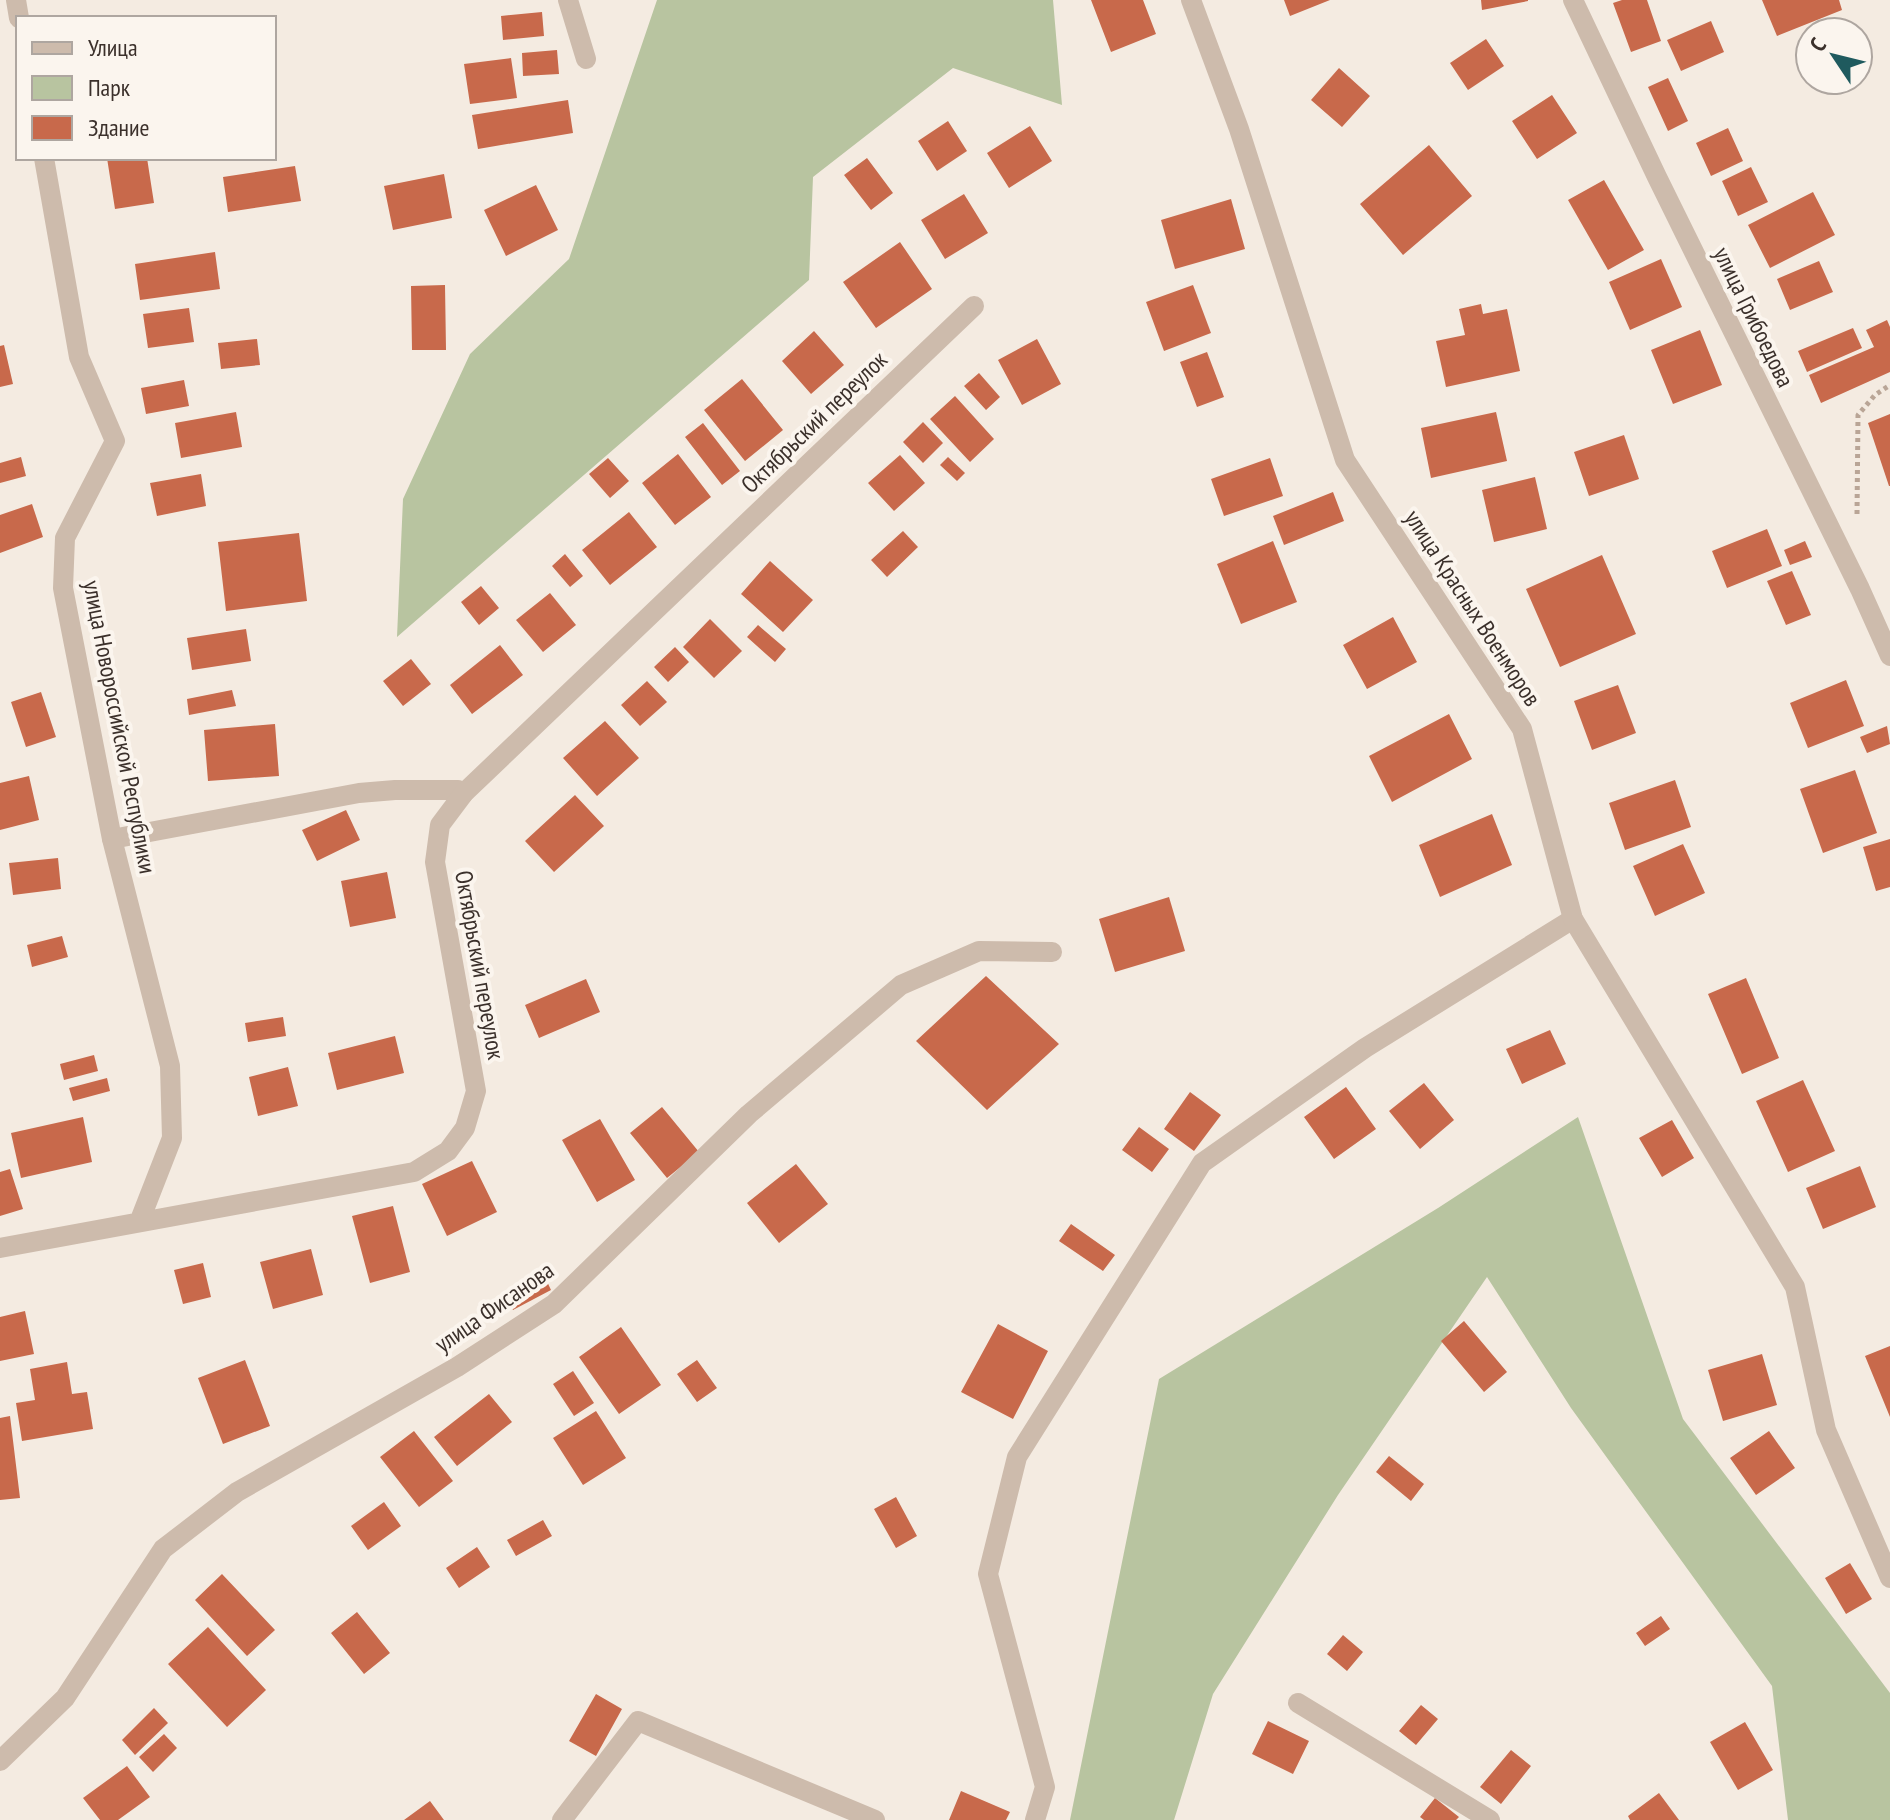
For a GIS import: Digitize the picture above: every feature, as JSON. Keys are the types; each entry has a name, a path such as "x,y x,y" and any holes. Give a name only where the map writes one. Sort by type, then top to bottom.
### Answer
{"street":[{"path":"568,0 586,59"},
{"name":"улица Красных Военморов","path":"1191,0 1239,129 1345,460 1522,729 1573,919 1795,1287 1826,1430 1890,1578"},
{"name":"улица Грибоедова","path":"1573,0 1890,656"},
{"name":"улица Новороссийской Республики","path":"44,160 79,357 115,441 65,538 63,588 112,839 170,1066 172,1138 140,1220"},
{"name":"Октябрьский переулок","path":"0,1248 414,1172 448,1151 465,1128 476,1091 435,862 440,825 464,793 974,306"},
{"path":"112,839 359,793 395,790 458,790 464,793"},
{"path":"1035,1820 1045,1787 988,1574 1017,1457 1202,1163 1365,1048 1573,919"},
{"name":"улица Фисанова","path":"0,1761 65,1698 163,1549 237,1492 457,1367 554,1304 749,1114 901,985 979,951 1052,952"},
{"path":"1298,1703 1490,1820"},
{"path":"562,1820 638,1721 875,1820"}],"path":[{"path":"1857,518 1858,415 1875,395 1890,385"}],"green space":[{"path":"657,0 1053,0 1062,105 953,68 813,177 809,280 397,637 403,499 470,354 569,259"},
{"path":"1578,1117 1683,1419 1890,1693 1890,1820 1788,1820 1772,1686 1571,1408 1487,1277 1338,1495 1213,1694 1174,1820 1070,1820 1159,1379 1438,1208"}],"building":[{"path":"1091,0 1143,0 1156,34 1111,52"},
{"path":"1284,0 1330,0 1290,16"},
{"path":"1481,0 1528,0 1528,1 1482,10"},
{"path":"1647,0 1661,41 1631,52 1613,3"},
{"path":"1762,0 1839,0 1842,10 1827,16 1794,16 1794,29 1777,36"},
{"path":"542,12 544,36 503,40 501,16"},
{"path":"1711,21 1724,52 1681,71 1667,40"},
{"path":"1486,39 1504,66 1468,90 1450,63"},
{"path":"557,50 559,74 523,76 522,53"},
{"path":"511,58 517,98 470,104 464,64"},
{"path":"1339,68 1370,96 1342,127 1311,100"},
{"path":"1668,78 1688,121 1668,131 1648,87"},
{"path":"1552,95 1577,133 1537,159 1512,121"},
{"path":"568,100 573,133 478,149 472,115"},
{"path":"948,121 967,151 937,171 918,141"},
{"path":"1030,126 1052,161 1009,188 987,153"},
{"path":"1728,128 1743,161 1711,176 1696,143"},
{"path":"1429,145 1472,196 1403,255 1360,204"},
{"path":"867,158 893,193 871,210 844,175"},
{"path":"107,160 147,160 154,203 115,209"},
{"path":"295,166 301,201 228,212 223,177"},
{"path":"1751,167 1768,202 1738,216 1722,181"},
{"path":"444,174 452,218 393,230 384,186"},
{"path":"1604,180 1644,250 1608,270 1568,200"},
{"path":"536,185 558,230 506,256 484,210"},
{"path":"1813,192 1835,235 1770,268 1748,225"},
{"path":"964,194 988,233 945,259 921,220"},
{"path":"1231,199 1245,249 1175,269 1161,220"},
{"path":"900,242 932,289 876,328 843,282"},
{"path":"215,252 220,289 140,300 135,264"},
{"path":"1661,259 1682,307 1630,330 1609,282"},
{"path":"1819,261 1833,292 1790,310 1777,279"},
{"path":"445,285 446,350 412,350 411,286"},
{"path":"1193,285 1211,333 1164,351 1146,302"},
{"path":"1481,304 1483,314 1507,309 1520,371 1446,387 1436,341 1465,335 1459,309"},
{"path":"189,308 194,342 148,348 143,314"},
{"path":"1887,320 1890,327 1890,372 1821,403 1809,375 1874,347 1866,330"},
{"path":"1853,328 1862,348 1807,372 1798,351"},
{"path":"1700,330 1722,385 1673,404 1651,350"},
{"path":"814,331 844,365 811,394 782,361"},
{"path":"257,339 260,365 221,369 218,343"},
{"path":"1037,339 1061,384 1022,405 998,360"},
{"path":"4,345 13,384 0,387 0,346"},
{"path":"1207,352 1224,397 1197,407 1180,362"},
{"path":"979,373 1000,397 986,410 964,386"},
{"path":"742,379 783,430 745,461 704,410"},
{"path":"184,380 189,406 146,414 141,388"},
{"path":"955,396 994,439 970,462 930,419"},
{"path":"236,412 242,447 181,458 175,423"},
{"path":"1496,412 1507,461 1431,478 1421,428"},
{"path":"1890,414 1890,486 1889,486 1868,423"},
{"path":"923,422 943,443 923,463 903,442"},
{"path":"703,423 740,471 722,485 685,437"},
{"path":"1624,435 1639,479 1589,496 1574,452"},
{"path":"678,454 711,497 675,525 642,483"},
{"path":"900,455 925,483 894,511 868,483"},
{"path":"21,457 26,476 0,483 0,463"},
{"path":"948,457 965,473 957,481 940,465"},
{"path":"608,458 629,481 610,498 589,474"},
{"path":"1270,458 1283,496 1224,516 1211,479"},
{"path":"201,474 206,506 157,516 150,483"},
{"path":"1535,477 1547,529 1494,542 1482,490"},
{"path":"1333,492 1344,521 1284,545 1273,516"},
{"path":"32,504 43,537 0,553 0,515"},
{"path":"629,512 657,547 610,585 582,550"},
{"path":"1767,529 1782,566 1727,588 1712,551"},
{"path":"903,531 918,547 887,577 871,560"},
{"path":"299,533 307,601 226,611 218,542"},
{"path":"1273,541 1297,602 1241,624 1217,564"},
{"path":"1805,541 1812,557 1790,565 1784,550"},
{"path":"565,554 583,576 570,587 552,566"},
{"path":"1602,555 1636,634 1560,667 1526,589"},
{"path":"770,561 813,600 783,632 741,594"},
{"path":"1792,571 1811,615 1786,625 1767,581"},
{"path":"481,586 499,608 479,625 461,602"},
{"path":"550,593 576,625 543,652 516,620"},
{"path":"1393,617 1417,662 1367,689 1343,645"},
{"path":"710,619 742,651 714,678 683,647"},
{"path":"758,625 786,649 775,662 747,637"},
{"path":"246,629 251,661 192,670 187,638"},
{"path":"500,645 523,675 472,714 450,685"},
{"path":"675,647 689,662 668,682 654,667"},
{"path":"411,659 431,684 403,706 383,681"},
{"path":"1846,680 1864,726 1808,748 1790,703"},
{"path":"647,681 667,702 640,726 621,705"},
{"path":"1618,685 1636,733 1592,750 1574,701"},
{"path":"232,690 236,706 189,715 187,699"},
{"path":"41,692 56,737 26,747 11,702"},
{"path":"1449,714 1472,759 1392,802 1369,756"},
{"path":"605,721 639,758 597,796 563,758"},
{"path":"275,724 279,776 208,781 204,730"},
{"path":"1887,726 1890,744 1867,753 1860,737"},
{"path":"1855,770 1877,833 1823,853 1800,789"},
{"path":"29,776 39,820 0,830 0,783"},
{"path":"1675,780 1691,827 1625,850 1609,803"},
{"path":"575,795 604,826 554,872 525,841"},
{"path":"346,810 360,840 317,861 302,830"},
{"path":"1492,814 1512,865 1440,897 1419,845"},
{"path":"1890,839 1890,887 1876,891 1863,847"},
{"path":"1683,844 1705,893 1655,916 1633,866"},
{"path":"58,858 61,889 13,895 9,863"},
{"path":"387,872 396,918 350,927 341,881"},
{"path":"1169,897 1185,951 1115,972 1099,919"},
{"path":"62,936 68,957 32,967 27,945"},
{"path":"986,976 1059,1044 987,1110 916,1041"},
{"path":"1746,978 1779,1058 1742,1074 1708,994"},
{"path":"586,979 600,1012 539,1038 525,1005"},
{"path":"283,1017 286,1036 248,1042 245,1023"},
{"path":"1550,1030 1566,1064 1522,1084 1506,1049"},
{"path":"395,1036 404,1073 337,1090 328,1053"},
{"path":"94,1055 98,1071 64,1080 60,1064"},
{"path":"288,1067 298,1106 258,1116 249,1077"},
{"path":"107,1078 110,1091 73,1101 69,1088"},
{"path":"1803,1080 1835,1151 1788,1172 1756,1101"},
{"path":"1424,1083 1454,1120 1420,1149 1389,1111"},
{"path":"1346,1087 1376,1129 1334,1159 1304,1117"},
{"path":"1190,1092 1221,1115 1194,1151 1164,1129"},
{"path":"662,1107 699,1152 667,1178 630,1133"},
{"path":"83,1117 92,1162 21,1178 11,1133"},
{"path":"600,1119 635,1180 597,1202 562,1140"},
{"path":"1672,1120 1694,1158 1662,1177 1639,1138"},
{"path":"1139,1127 1169,1149 1152,1172 1122,1150"},
{"path":"472,1161 497,1212 447,1236 422,1184"},
{"path":"796,1164 828,1204 779,1243 747,1203"},
{"path":"1860,1166 1876,1207 1823,1229 1806,1188"},
{"path":"10,1169 23,1209 0,1216 0,1172"},
{"path":"393,1206 410,1272 370,1283 352,1216"},
{"path":"1071,1224 1115,1255 1103,1271 1059,1241"},
{"path":"311,1249 323,1295 273,1309 260,1262"},
{"path":"203,1263 211,1297 183,1304 174,1270"},
{"path":"543,1273 551,1290 513,1310 504,1293"},
{"path":"25,1311 34,1354 0,1361 0,1317"},
{"path":"1464,1321 1507,1372 1484,1392 1441,1341"},
{"path":"998,1324 1048,1351 1013,1419 961,1392"},
{"path":"621,1327 661,1385 619,1414 579,1357"},
{"path":"1890,1346 1890,1417 1865,1356"},
{"path":"1762,1354 1777,1405 1723,1421 1708,1370"},
{"path":"245,1360 270,1426 223,1444 198,1378"},
{"path":"697,1360 717,1388 697,1402 677,1374"},
{"path":"67,1362 72,1394 87,1392 93,1429 22,1441 16,1403 35,1400 30,1369"},
{"path":"573,1371 594,1403 574,1416 553,1384"},
{"path":"489,1394 512,1422 457,1466 434,1437"},
{"path":"596,1411 626,1458 583,1485 553,1438"},
{"path":"10,1416 20,1498 0,1500 0,1418"},
{"path":"414,1431 453,1481 419,1507 380,1457"},
{"path":"1769,1431 1795,1468 1756,1495 1730,1458"},
{"path":"1389,1456 1424,1484 1411,1501 1376,1472"},
{"path":"896,1497 917,1536 896,1548 874,1509"},
{"path":"384,1502 401,1526 368,1550 351,1526"},
{"path":"543,1520 552,1536 516,1556 507,1540"},
{"path":"477,1547 490,1567 459,1588 446,1568"},
{"path":"1850,1563 1872,1599 1846,1614 1825,1578"},
{"path":"222,1574 275,1630 247,1656 195,1600"},
{"path":"357,1612 390,1653 364,1674 331,1633"},
{"path":"1661,1616 1670,1629 1645,1646 1636,1633"},
{"path":"208,1627 266,1690 227,1727 168,1664"},
{"path":"1343,1635 1363,1652 1347,1671 1327,1654"},
{"path":"596,1694 622,1709 596,1756 569,1741"},
{"path":"1421,1705 1438,1719 1416,1745 1399,1731"},
{"path":"154,1708 168,1723 135,1755 122,1740"},
{"path":"1268,1721 1309,1741 1293,1774 1252,1754"},
{"path":"1745,1722 1773,1770 1738,1790 1710,1742"},
{"path":"164,1734 177,1748 153,1772 139,1757"},
{"path":"1511,1750 1531,1766 1501,1804 1480,1787"},
{"path":"127,1766 150,1797 118,1820 100,1820 83,1798"},
{"path":"961,1791 1010,1812 1006,1820 949,1820"},
{"path":"1659,1793 1679,1820 1630,1820 1628,1816"},
{"path":"1435,1798 1459,1817 1456,1820 1424,1820 1420,1817"},
{"path":"430,1801 444,1820 404,1820"}]}
